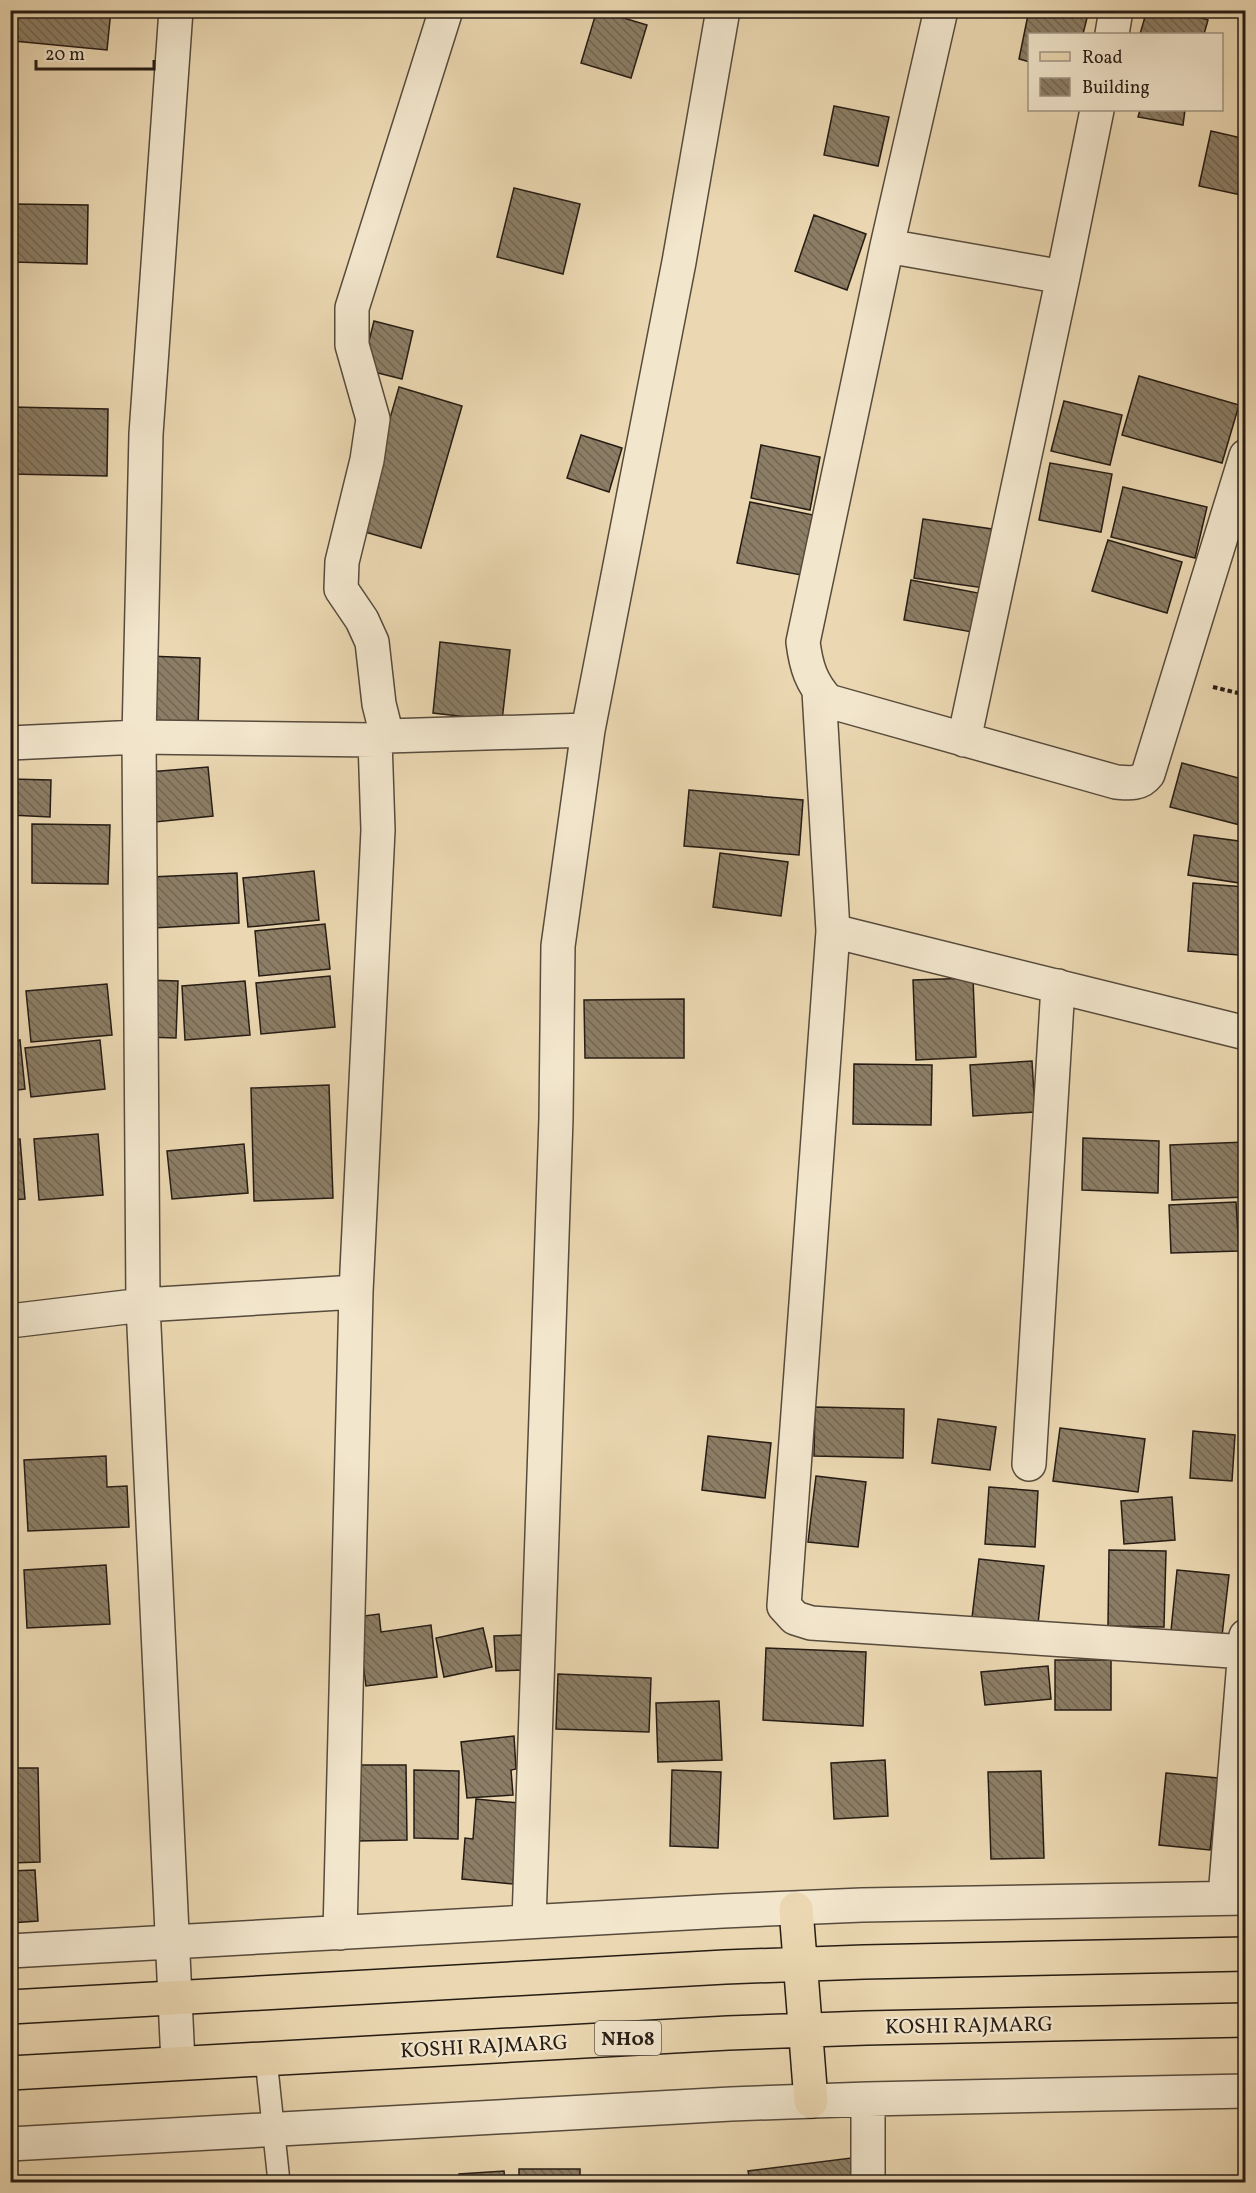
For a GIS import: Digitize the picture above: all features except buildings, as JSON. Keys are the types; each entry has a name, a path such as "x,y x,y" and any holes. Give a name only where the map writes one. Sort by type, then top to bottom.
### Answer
{"main road":[{"path":"796,1909 811,2101"},
{"path":"10,2007 800,1965 1245,1954"},
{"name":"KOSHI RAJMARG","path":"10,2073 805,2030 1245,2020"}],"street":[{"path":"176,10 146,434 139,736 143,1305 178,2063"},
{"path":"340,1933 356,1292 381,738 372,642 362,620 341,589 342,562 367,460 373,419 352,345 352,308 446,10"},
{"path":"529,1921 556,1118 558,946 588,730 679,262 723,10"},
{"path":"941,10 887,246 803,642 810,678 828,701 1116,782 1131,783 1145,778 1245,456"},
{"path":"1112,33 1116,10"},
{"path":"964,740 1097,111"},
{"path":"887,246 1063,277"},
{"path":"10,1951 529,1921 862,1905 1235,1898 1245,1646 811,1623 795,1618 784,1606 833,931 819,691"},
{"path":"10,743 139,736 381,738 588,730"},
{"path":"833,931 1245,1032"},
{"path":"1029,1464 1058,986"},
{"path":"10,1321 143,1305 356,1292"},
{"path":"10,2144 273,2128 868,2098 1245,2091"},
{"path":"868,2098 868,2182"}],"lane":[{"path":"266,2059 279,2182"}]}
